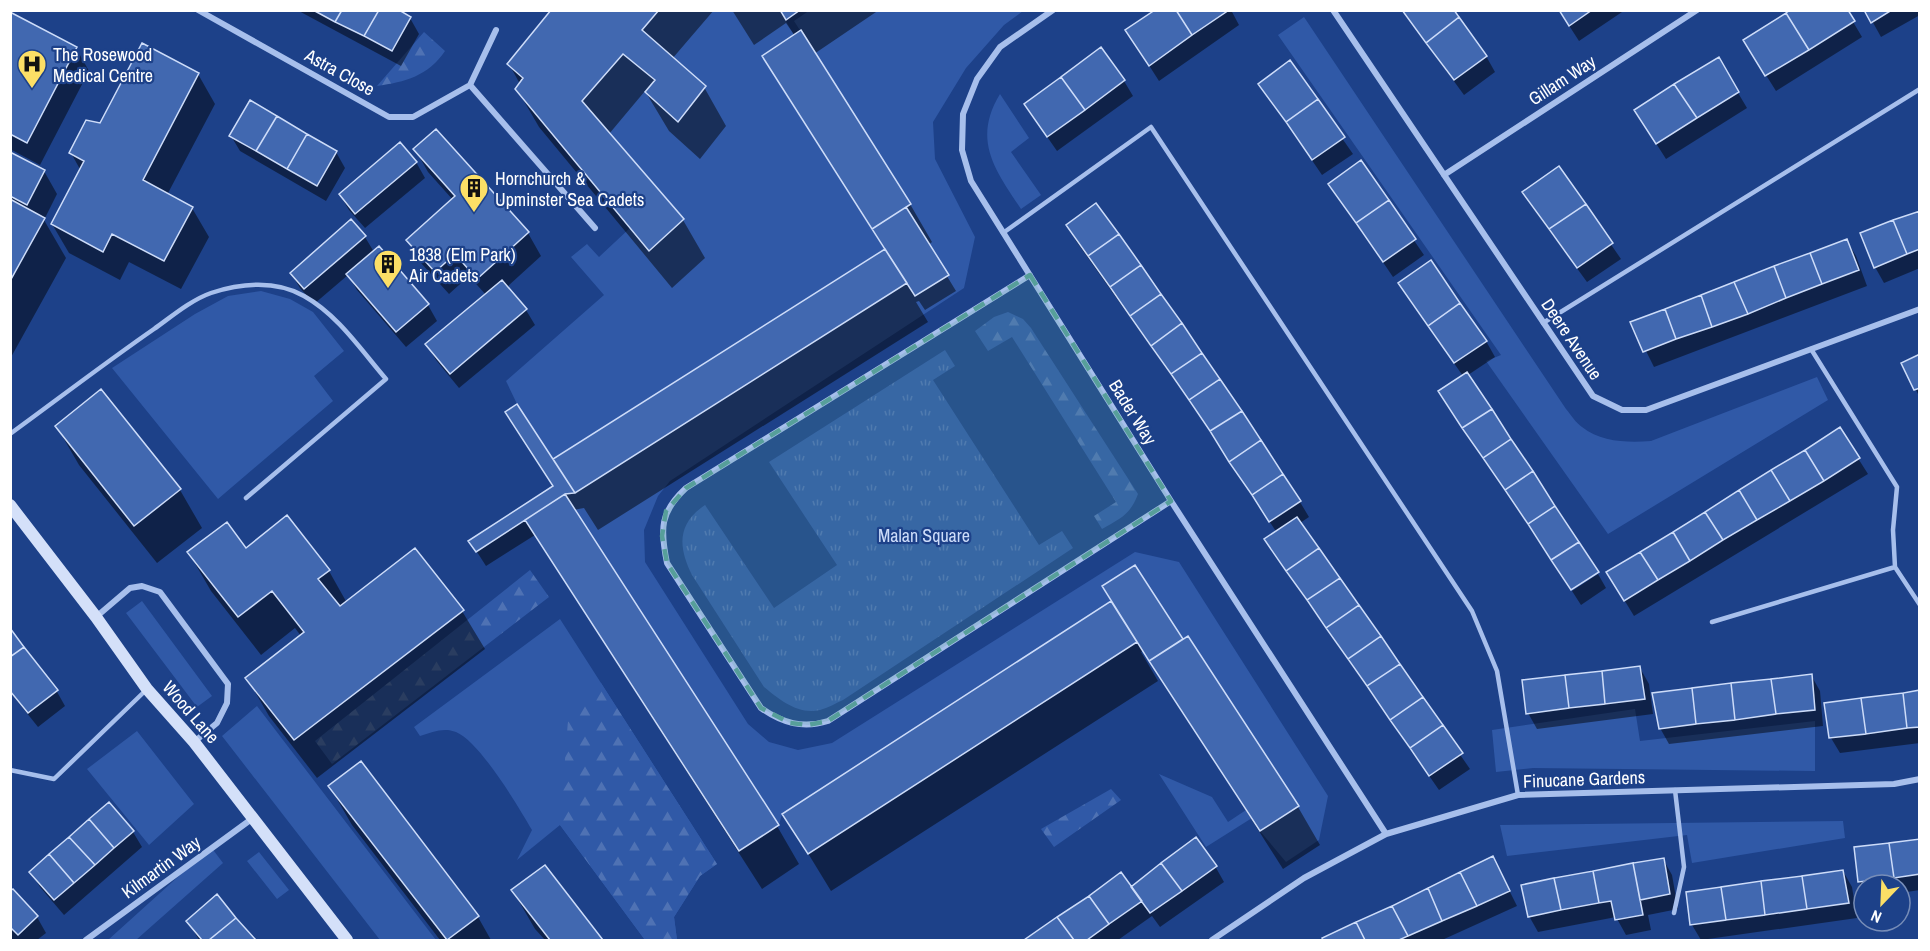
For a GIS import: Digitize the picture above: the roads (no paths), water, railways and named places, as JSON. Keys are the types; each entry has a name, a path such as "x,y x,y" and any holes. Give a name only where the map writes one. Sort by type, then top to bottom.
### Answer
{"street":[{"name":"Astra Close","path":"198,10 389,117 413,117 470,84"},
{"name":"Bader Way","path":"1053,10 1000,47 977,79 963,114 962,150 971,181 1171,501 1386,834"},
{"name":"Deere Avenue","path":"1333,10 1593,396 1622,410 1646,410 1920,309"},
{"name":"Gillam Way","path":"1444,175 1696,10"},
{"path":"496,30 470,84 595,228"},
{"path":"1030,275 686,488 674,499 666,511 662,536 667,563 761,708 772,716 790,723 817,724 828,720 1171,501"},
{"name":"Wood Lane","path":"10,505 96,617 147,689 194,742 347,940"},
{"path":"96,617 130,588 142,586 160,592 228,684 227,703 217,723 194,742"},
{"name":"Finucane Gardens","path":"1212,940 1304,878 1386,834 1518,795 1894,784 1920,779"},
{"name":"Kilmartin Way","path":"86,940 253,818"}],"lane":[{"path":"1543,323 1920,89"},
{"path":"1003,233 1151,127 1472,610 1497,671 1518,795"},
{"path":"10,434 182,309 209,294 243,285 277,285 302,295 326,310 386,379 246,498"},
{"path":"1810,349 1896,487 1893,530 1894,567 1920,605"},
{"path":"1712,622 1894,567"},
{"path":"10,770 54,778 147,689"},
{"path":"1674,913 1684,867 1676,790"}],"place":[{"name":"The Rosewood Medical Centre","path":"32,90"},
{"name":"Hornchurch & Upminster Sea Cadets","path":"474,214"},
{"name":"1838 (Elm Park) Air Cadets","path":"388,290"}],"park label":[{"name":"Malan Square","path":"924,535"}]}
